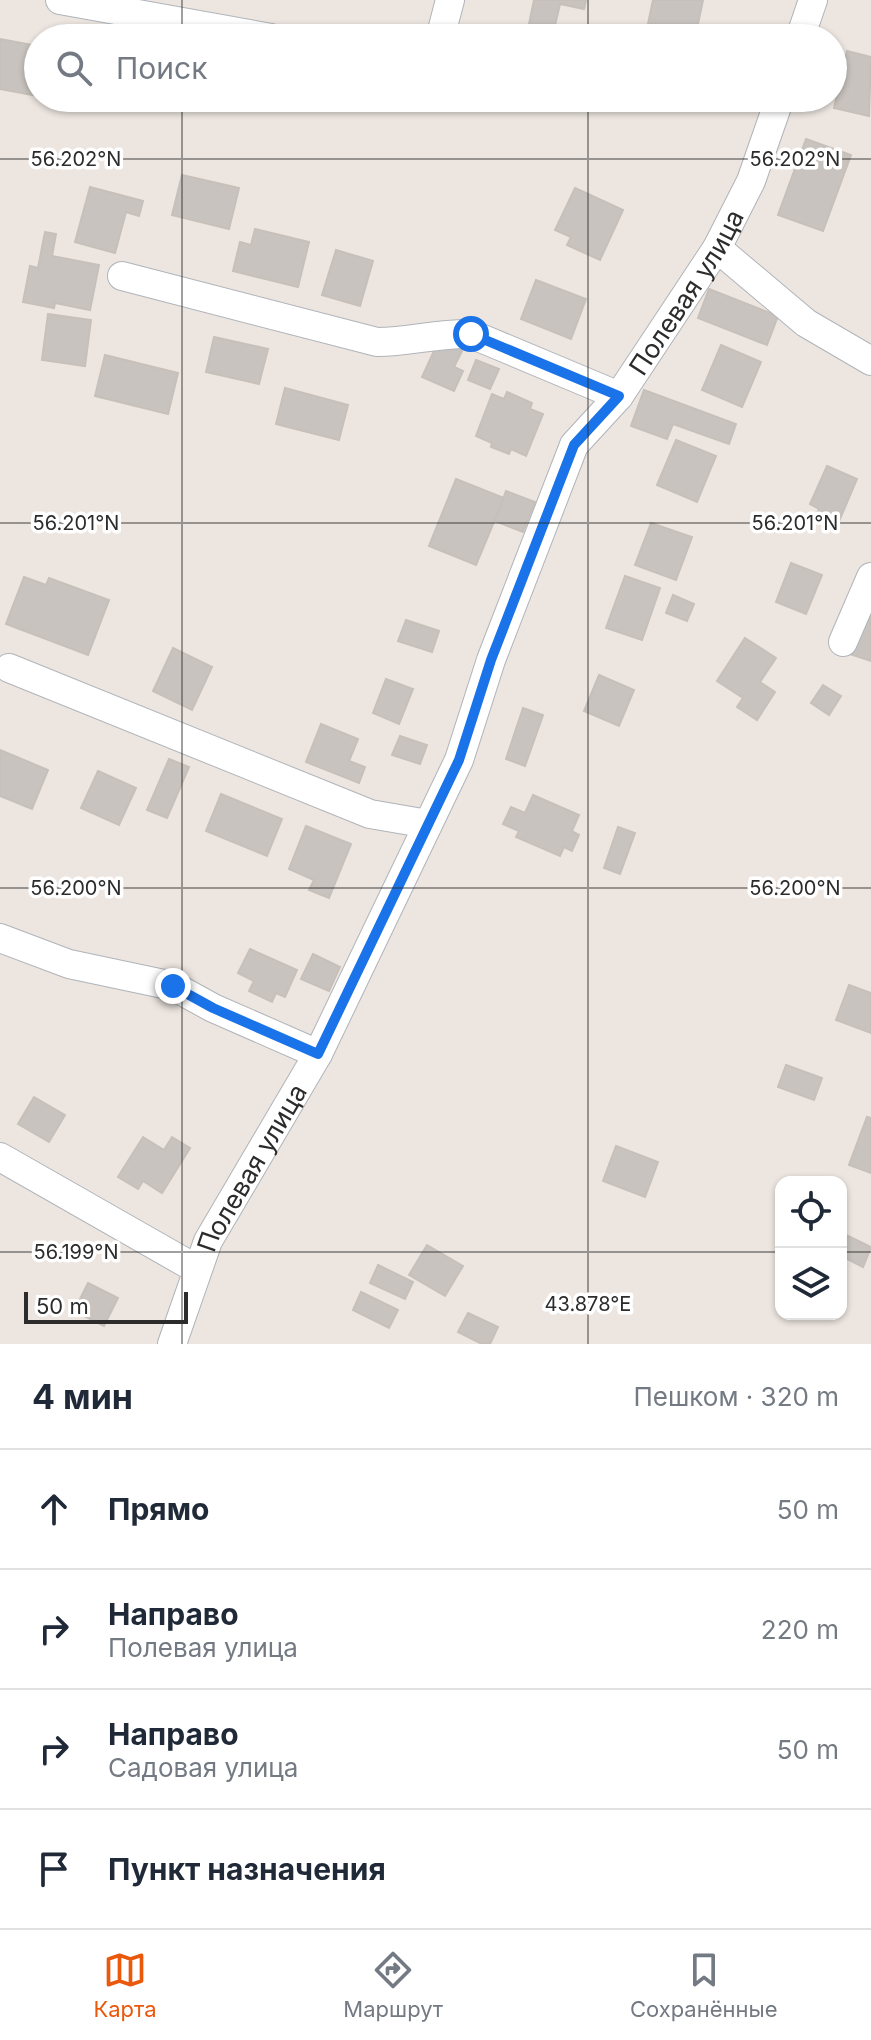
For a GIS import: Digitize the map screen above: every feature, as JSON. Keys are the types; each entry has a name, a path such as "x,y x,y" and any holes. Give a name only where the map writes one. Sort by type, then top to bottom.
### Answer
{"street":[{"path":"60,0 193,24"},
{"path":"444,24 450,0"},
{"path":"805,24 813,0"},
{"name":"Полевая улица","path":"183,1339 199,1265 208,1241 318,1054 459,760 491,660 574,445 619,396 717,248 751,181 775,112"},
{"path":"717,248 806,323 871,361"},
{"path":"122,276 377,342 399,342 445,333 471,334 619,396"},
{"path":"843,642 871,577"},
{"path":"9,668 370,814 428,824"},
{"path":"0,938 69,964 173,986 213,1008 318,1054"},
{"path":"0,1157 186,1263 199,1265"}],"building":[{"path":"534,0 586,0 584,9 560,4 555,24 529,24"},
{"path":"653,0 703,0 698,24 648,24"},
{"path":"0,39 24,43 24,93 0,89"},
{"path":"847,51 871,57 869,116 847,111"},
{"path":"806,139 851,155 823,231 778,215"},
{"path":"182,175 239,188 229,229 172,215"},
{"path":"90,187 143,201 139,216 126,212 115,253 75,242"},
{"path":"575,188 623,210 600,260 567,245 571,237 555,230"},
{"path":"255,229 309,242 298,287 233,271 240,242 251,245"},
{"path":"45,232 56,234 52,256 99,265 90,310 55,303 54,308 23,302 30,266 38,268"},
{"path":"336,250 373,261 360,306 322,295"},
{"path":"536,280 586,299 571,339 521,319"},
{"path":"709,289 778,316 767,345 698,318"},
{"path":"48,314 91,320 85,366 42,360"},
{"path":"214,337 268,349 259,384 206,372"},
{"path":"440,338 463,349 454,367 463,371 454,391 422,377"},
{"path":"721,345 761,362 742,407 702,390"},
{"path":"105,355 178,373 168,414 95,396"},
{"path":"476,360 499,369 490,389 468,380"},
{"path":"285,388 348,405 339,440 276,424"},
{"path":"644,390 736,424 729,444 673,424 667,439 631,426"},
{"path":"507,392 532,403 530,409 543,414 526,456 511,449 509,454 491,447 492,443 476,436 492,394 504,399"},
{"path":"676,440 716,456 697,502 657,485"},
{"path":"827,466 857,479 837,526 816,516 819,509 810,504"},
{"path":"456,479 504,498 476,565 429,546"},
{"path":"506,491 535,502 523,532 495,521"},
{"path":"651,523 692,537 676,580 635,565"},
{"path":"791,563 822,575 806,614 776,602"},
{"path":"625,576 660,588 642,640 606,628"},
{"path":"24,577 46,585 49,578 109,600 88,655 6,624"},
{"path":"673,595 694,604 687,621 666,613"},
{"path":"860,612 871,615 871,661 847,653"},
{"path":"406,620 439,631 432,652 398,641"},
{"path":"745,638 776,658 760,682 775,692 757,720 737,707 743,698 717,681"},
{"path":"173,648 212,667 192,710 153,691"},
{"path":"599,675 634,690 619,726 584,711"},
{"path":"386,679 413,689 399,724 373,713"},
{"path":"823,685 841,696 829,715 811,703"},
{"path":"523,708 543,715 525,766 506,759"},
{"path":"321,724 358,739 349,761 365,767 359,783 306,762"},
{"path":"400,736 427,745 420,764 392,755"},
{"path":"0,750 48,770 32,809 0,796"},
{"path":"169,759 189,767 167,818 147,810"},
{"path":"98,771 136,788 119,825 81,808"},
{"path":"221,794 282,819 267,856 206,831"},
{"path":"533,795 579,815 572,831 579,835 572,851 564,847 560,856 516,837 519,831 503,824 511,807 525,813"},
{"path":"306,826 351,844 329,898 309,890 314,880 289,869"},
{"path":"618,827 635,833 620,874 604,868"},
{"path":"250,949 297,970 285,997 276,993 272,1002 249,991 254,981 238,973"},
{"path":"313,954 340,967 329,991 301,979"},
{"path":"849,985 871,993 871,1033 836,1020"},
{"path":"786,1065 822,1078 814,1100 778,1087"},
{"path":"34,1097 65,1115 49,1142 18,1124"},
{"path":"867,1117 871,1118 871,1173 849,1165"},
{"path":"143,1137 164,1150 172,1137 190,1148 162,1193 143,1181 138,1189 118,1177"},
{"path":"616,1146 658,1162 645,1197 603,1181"},
{"path":"847,1235 871,1247 863,1267 847,1259"},
{"path":"427,1245 463,1266 445,1296 409,1275"},
{"path":"378,1265 413,1282 405,1299 370,1283"},
{"path":"88,1283 118,1298 104,1326 74,1311"},
{"path":"361,1292 398,1310 389,1328 353,1310"},
{"path":"468,1313 498,1327 490,1344 482,1344 458,1332"}],"route":[{"path":"173,986 213,1008 318,1054 459,760 491,660 574,445 619,396 471,334"}]}
